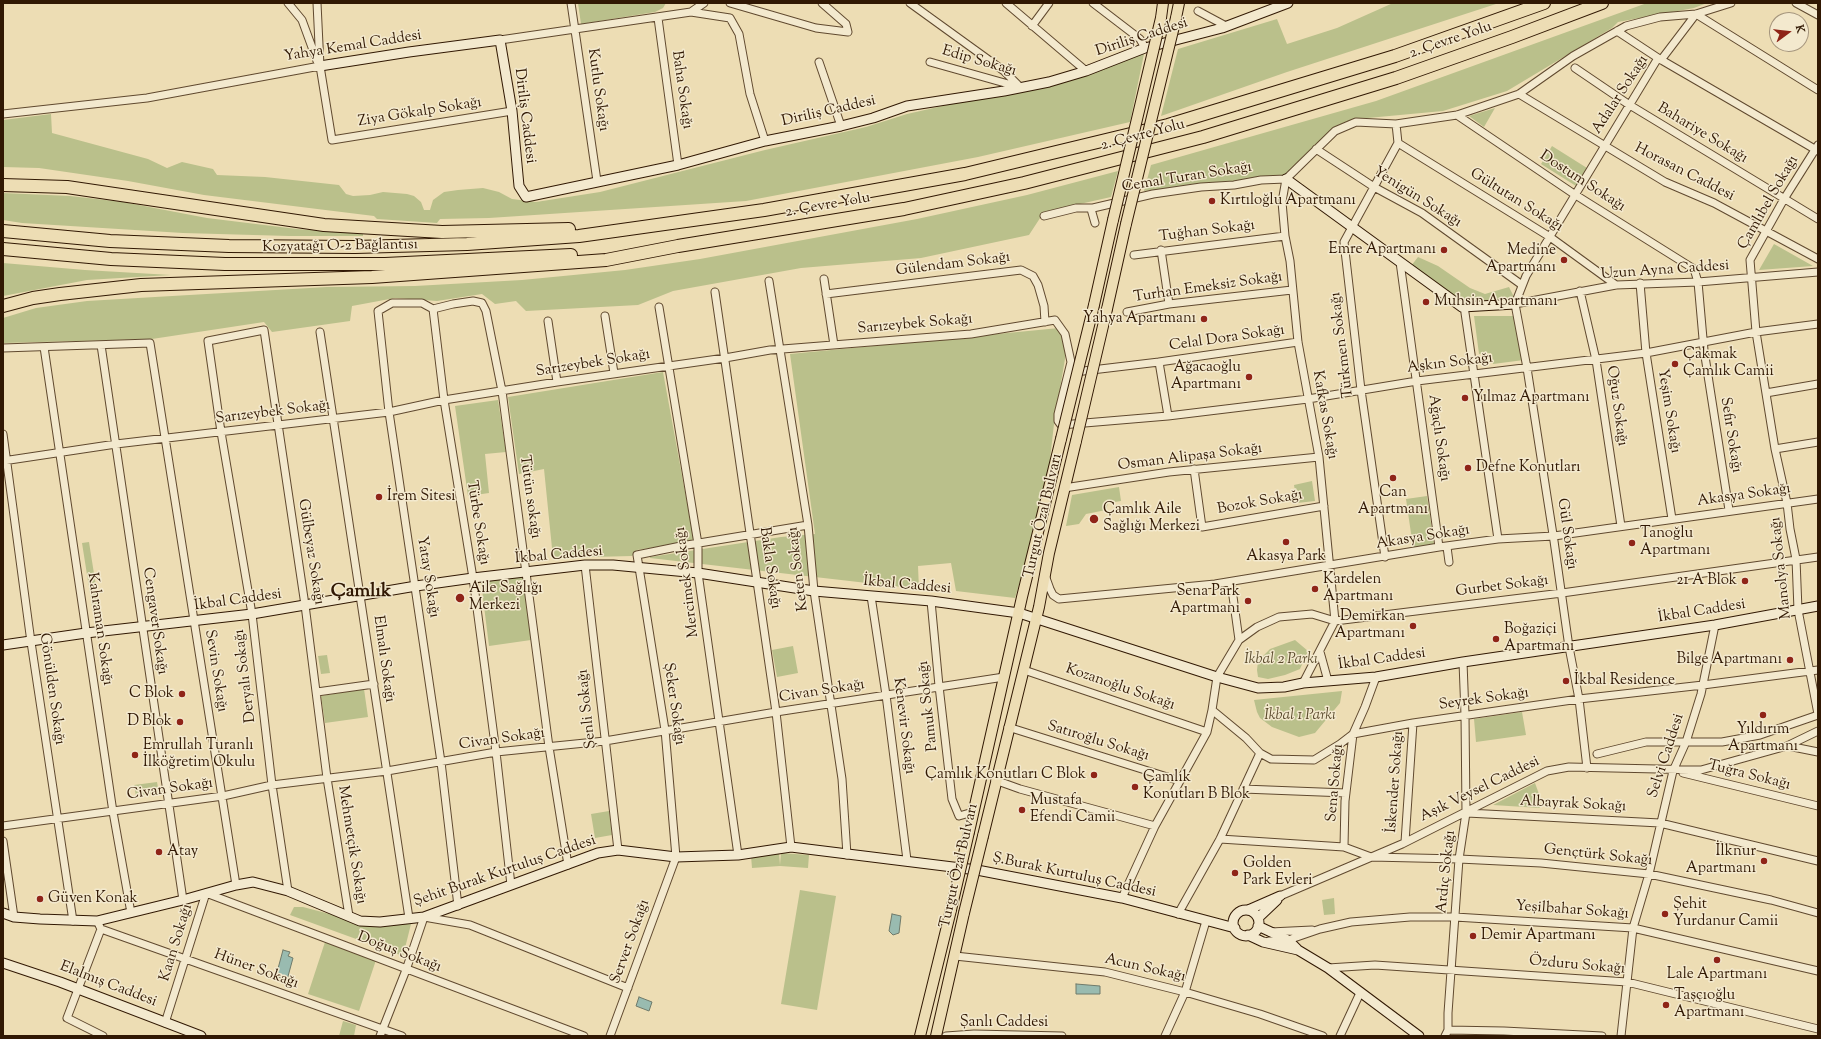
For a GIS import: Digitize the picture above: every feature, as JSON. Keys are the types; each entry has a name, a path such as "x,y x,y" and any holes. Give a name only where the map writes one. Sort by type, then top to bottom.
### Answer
{"highway":[{"name":"2. Çevre Yolu","path":"676,223 764,210 965,174 1168,125 1268,93 1395,56 1544,3"},
{"name":"2. Çevre Yolu","path":"678,246 792,228 957,198 1024,183 1203,137 1396,78 1602,3"},
{"path":"3,184 67,187 324,225 442,232 572,229 676,223"},
{"name":"Kozyatağı O-2 Bağlantısı","path":"3,231 118,241 229,246 355,247 467,244 579,236 676,223"},
{"path":"3,306 32,298 100,288 252,280 372,276 530,266 606,260 678,246"},
{"name":"Kozyatağı O-2 Bağlantısı","path":"3,249 111,259 225,264 385,264 581,254 678,246"}],"main road":[{"name":"Turgut Özal Bulvarı","path":"920,1036 951,910 1019,613 1094,305 1112,220 1161,18 1163,3"},
{"name":"Turgut Özal Bulvarı","path":"936,1036 995,780 1036,619 1064,488 1179,3"}],"street":[{"path":"288,3 302,20 320,66"},
{"path":"317,3 320,66"},
{"name":"Kutlu Sokağı","path":"571,3 597,181"},
{"name":"Yahya Kemal Caddesi","path":"3,114 147,98 320,66 409,52 658,18 691,12 704,3"},
{"path":"730,3 816,28 848,32 846,24 822,3"},
{"path":"756,3 761,11"},
{"path":"910,3 1004,71 1021,88"},
{"path":"1006,3 1086,71"},
{"path":"1032,26 1049,3"},
{"path":"1093,3 1140,39 1145,48"},
{"name":"Diriliş Caddesi","path":"500,40 512,111 519,186 526,197 678,165 765,141 873,118 907,106 1021,88 1086,71 1145,48 1226,26 1288,3"},
{"path":"1515,304 1462,307 1286,180 1335,131 1356,122 1396,124 1457,115 1520,94 1573,56 1626,26 1660,17 1696,14 1731,3"},
{"path":"1796,3 1818,15"},
{"path":"1198,11 1226,26"},
{"path":"691,12 730,18 739,34 750,94 765,141"},
{"path":"1696,14 1818,90"},
{"path":"1617,31 1659,59 1696,14"},
{"name":"Baha Sokağı","path":"658,18 678,165"},
{"name":"Adalar Sokağı","path":"1515,304 1526,276 1574,194 1628,104 1659,59 1817,148"},
{"path":"819,62 840,126"},
{"name":"Edip Sokağı","path":"930,62 1021,88"},
{"name":"Ziya Gökalp Sokağı","path":"320,66 332,140 512,111"},
{"name":"Bahariye Sokağı","path":"1575,68 1628,104 1818,219"},
{"name":"Horasan Caddesi","path":"1520,94 1603,146 1665,182 1714,203 1818,259"},
{"name":"Dostum Sokağı","path":"1457,115 1574,194 1694,269"},
{"path":"1396,124 1398,143"},
{"name":"Türkmen Sokağı","path":"1385,557 1361,390 1344,242 1398,143"},
{"name":"Gültutan Sokağı","path":"1398,143 1550,237 1616,285"},
{"name":"Çamlıbel Sokağı","path":"1752,277 1750,260 1784,199 1817,148"},
{"name":"Yenigün Sokağı","path":"1316,149 1374,187 1422,213 1522,286"},
{"name":"Cemal Turan Sokağı","path":"1044,216 1076,208 1093,208 1153,194 1201,186 1234,186 1261,180 1286,180"},
{"name":"Kafkas Sokağı","path":"1286,180 1282,202 1284,236 1290,261 1298,342 1318,457 1335,621"},
{"path":"1093,208 1090,209 1096,222"},
{"name":"Tuğhan Sokağı","path":"1134,255 1161,250 1284,236"},
{"path":"1161,250 1169,304"},
{"name":"Ağaçlı Sokağı","path":"1400,262 1443,547 1449,562"},
{"name":"Sefir Sokağı","path":"1694,269 1698,282 1703,343 1729,510"},
{"name":"Gülendam Sokağı","path":"826,294 1021,270 1033,276 1038,285 1044,306 1045,322"},
{"name":"Uzun Ayna Caddesi","path":"1515,304 1616,285 1698,282 1818,272"},
{"name":"Manolya Sokağı","path":"1752,277 1756,332 1775,449 1787,503 1796,559 1798,610 1818,715"},
{"path":"824,279 834,345"},
{"name":"Keten Sokağı","path":"769,281 808,525 814,591 842,779 847,855"},
{"name":"Yeşim Sokağı","path":"1640,283 1646,353 1672,519"},
{"name":"Turhan Emeksiz Sokağı","path":"1127,312 1169,304 1292,290"},
{"name":"Oğuz Sokağı","path":"1580,291 1596,360 1621,526"},
{"name":"Bakla Sokağı","path":"715,292 776,712 791,847"},
{"name":"Tütün sokağı","path":"433,309 473,301 482,303 486,311 502,391 549,747 568,865"},
{"name":"Yatay Sokağı","path":"433,309 422,303 392,303 378,311 389,412 441,762 458,906"},
{"name":"Gül Sokağı","path":"1515,304 1528,368 1554,536 1569,647 1579,699 1587,768"},
{"path":"1464,306 1498,539"},
{"name":"Mercimek Sokağı","path":"659,307 698,544 698,573 738,856"},
{"name":"Türbe Sokağı","path":"433,309 444,400 473,578 496,752 511,885"},
{"path":"606,316 614,373"},
{"path":"1045,322 1055,320 1065,334 1071,362 1069,373"},
{"path":"548,321 557,382"},
{"name":"Sarızeybek Sokağı","path":"5,460 116,444 389,412 444,400 614,373 781,349 971,334 1045,322"},
{"name":"Aşkın Sokağı","path":"1069,373 1058,420 1061,425 1168,416 1308,399 1417,381 1646,353 1756,332 1818,324"},
{"name":"Gülbeyaz Sokağı","path":"208,340 264,330 305,606 327,778"},
{"name":"Elmalı Sokağı","path":"320,332 409,918"},
{"name":"Deryalı Sokağı","path":"208,340 221,432 252,614 272,785 288,891"},
{"name":"Celal Dora Sokağı","path":"1069,373 1298,342"},
{"name":"Sevin Sokağı","path":"101,346 150,343 236,885"},
{"path":"3,348 101,346"},
{"name":"Cengaver Sokağı","path":"101,346 183,900"},
{"name":"Kahraman Sokağı","path":"44,347 61,453 113,812 131,913"},
{"name":"Celal Dora Sokağı","path":"1159,362 1168,416"},
{"path":"1766,393 1818,384"},
{"name":"Gönülden Sokağı","path":"3,434 5,460 31,642 73,921"},
{"path":"1775,449 1818,442"},
{"name":"Osman Alipaşa Sokağı","path":"1064,488 1194,469 1318,457"},
{"name":"Bozok Sokağı","path":"1194,469 1202,527 1324,506"},
{"name":"Akasya Sokağı","path":"1045,576 1053,595 1059,599 1231,582 1498,539 1554,536 1729,510 1818,499"},
{"path":"698,544 808,525"},
{"name":"Şeker Sokağı","path":"676,857 665,730 638,556 698,544"},
{"name":"Gurbet Sokağı","path":"1217,677 1239,640 1257,627 1279,617 1312,614 1335,621 1562,593 1818,557"},
{"name":"İkbal Caddesi","path":"3,645 86,633 194,622 305,606 416,586 585,565 698,573 814,591 931,601 1019,613 1217,677 1258,688 1284,687 1303,683 1376,677 1463,662 1715,625 1818,606"},
{"name":"Şenli Sokağı","path":"585,565 618,850"},
{"path":"1231,582 1239,640"},
{"name":"Kenevir Sokağı","path":"871,596 886,695 907,860"},
{"name":"Pamuk Sokağı","path":"931,601 952,799 959,816 973,812"},
{"name":"İkbal Caddesi","path":"1798,610 1818,610"},
{"path":"1303,683 1335,621"},
{"name":"Selvi Caddesi","path":"1621,1036 1633,928 1649,874 1673,771 1686,742 1703,686 1715,625"},
{"path":"1320,652 1328,681"},
{"name":"Ardıç Sokağı","path":"1447,1033 1459,859 1466,813 1466,715 1463,662"},
{"name":"Kozanoğlu Sokağı","path":"1024,670 1207,732"},
{"name":"Seyrek Sokağı","path":"1212,710 1246,738 1260,753 1271,759 1314,760 1354,734 1413,723 1579,699 1703,686 1818,670"},
{"name":"Civan Sokağı","path":"3,826 113,812 169,802 223,796 272,785 386,771 496,752 605,741 831,703 1004,677"},
{"path":"1122,898 1155,826 1207,732 1217,677"},
{"name":"Sena Sokağı","path":"1344,847 1346,793 1354,734 1376,677"},
{"path":"317,692 374,684"},
{"path":"1597,754 1646,742 1722,742 1760,735 1818,715"},
{"name":"İskender Sokağı","path":"1405,842 1413,723"},
{"name":"Satıroğlu Sokağı","path":"1008,727 1180,781"},
{"name":"Aşık Veysel Caddesi","path":"1248,910 1405,842 1466,813 1547,771 1569,767 1673,771 1701,770 1787,746 1818,731"},
{"path":"1787,746 1818,752"},
{"path":"1178,914 1220,839 1260,753"},
{"name":"Tuğra Sokağı","path":"1673,771 1818,806"},
{"name":"Mehmetçik Sokağı","path":"327,778 348,916"},
{"path":"995,780 1020,789 1155,826"},
{"path":"1243,789 1346,793"},
{"name":"Albayrak Sokağı","path":"1466,813 1660,823 1818,861"},
{"path":"1220,839 1344,847 1371,857"},
{"path":"3,841 14,917"},
{"name":"Şehit Burak Kurtuluş Caddesi","path":"3,913 14,917 73,921 99,925 131,913 236,885 253,882 288,891 360,920 380,922 424,917 458,906 598,853 618,850 676,857 738,856 791,847 828,855 847,855 907,860 977,870"},
{"name":"Server Sokağı","path":"610,1036 676,857"},
{"name":"Gençtürk Sokağı","path":"1371,857 1540,863 1649,874 1772,900 1818,913"},
{"name":"Ş.Burak Kurtuluş Caddesi","path":"977,870 1122,898 1209,921"},
{"name":"Kaan Sokağı","path":"165,1023 206,894"},
{"name":"Doğuş Sokağı","path":"206,894 584,1036"},
{"name":"Aşık Veysel Caddesi","path":"1258,922 1280,896"},
{"path":"1209,921 1235,916 1240,911 1248,910 1253,912 1258,922 1270,932 1288,940 1298,950 1328,968 1419,1036"},
{"path":"1234,928 1235,916"},
{"path":"382,1033 424,917 470,925 628,988"},
{"name":"Yeşilbahar Sokağı","path":"1263,942 1288,940 1320,929 1358,921 1410,917 1455,917 1633,928 1818,971"},
{"path":"1209,921 1234,928 1240,934 1248,935 1263,942 1298,950"},
{"path":"1165,1036 1185,992 1209,921"},
{"path":"1248,935 1254,932 1258,922"},
{"path":"99,925 67,1018 103,1036"},
{"name":"Hüner Sokağı","path":"99,925 382,1033 402,1036"},
{"name":"Yeşilbahar Sokağı","path":"1270,932 1320,929"},
{"name":"Acun Sokağı","path":"955,956 1105,972 1185,992 1260,1014 1323,1036"},
{"name":"Elalmış Caddesi","path":"3,962 55,980 201,1036"},
{"name":"Özduru Sokağı","path":"1328,968 1375,965 1627,982 1818,1029"},
{"path":"1340,1036 1360,992"},
{"path":"1447,1033 1504,1031 1602,1036"},
{"name":"Şanlı Caddesi","path":"946,1036 1062,1036"}],"green space":[{"path":"578,3 666,3 663,8 655,12 581,24"},
{"path":"1393,3 1499,3 1287,72 1161,116 1178,49 1277,19 1287,44 1337,28"},
{"path":"1647,3 1707,3 1694,8 1618,22 1612,28 1507,91 1443,111 1357,119 1334,127 1302,169 1288,177 1144,191 1151,165 1376,101"},
{"path":"1144,54 1130,122 978,157 746,201 489,218 440,219 437,223 377,219 374,216 204,195 128,181 39,168 3,167 3,120 51,114 52,133 148,159 167,168 182,162 213,169 217,175 265,177 339,185 346,194 353,196 370,195 383,192 407,194 414,196 421,202 424,210 430,210 433,200 444,192 483,188 499,192 512,199 536,202 600,192 765,150 866,127 907,114 1022,88"},
{"path":"1495,108 1484,127 1469,116"},
{"path":"1552,146 1587,168 1576,186 1541,164"},
{"path":"1118,171 1111,197 1044,212 1029,235 921,258 801,268 673,291 638,305 526,311 516,301 495,304 482,294 437,301 395,298 352,306 350,321 272,332 264,322 152,339 3,343 3,318 36,308 87,301 327,287 415,286 522,280 625,270 700,259 917,219 1027,195"},
{"path":"3,193 70,196 123,202 207,218 297,229 363,234 363,236 289,236 183,233 22,223 3,220"},
{"path":"1774,244 1813,266 1759,270"},
{"path":"1418,257 1438,266 1470,288 1485,294 1509,287 1513,295 1513,302 1462,302 1411,266"},
{"path":"3,263 171,275 87,280 3,296"},
{"path":"1474,316 1515,316 1524,360 1493,364 1491,353 1479,354"},
{"path":"1059,328 1066,353 1054,424 1046,495 1015,598 956,591 951,563 918,566 919,589 650,558 781,537 815,534 790,354"},
{"path":"663,372 694,541 637,550 632,556 553,558 544,469 519,474 508,397"},
{"path":"498,400 506,452 485,454 489,493 468,496 455,406"},
{"path":"1312,481 1315,501 1297,503 1294,485"},
{"path":"1119,487 1121,501 1108,503 1106,510 1086,514 1079,524 1066,526 1072,495"},
{"path":"1427,496 1434,544 1413,547 1406,499"},
{"path":"89,542 101,618 94,619 82,543"},
{"path":"523,576 531,640 489,646 481,582"},
{"name":"İkbal 2 Parkı","path":"1295,640 1308,651 1300,669 1285,675 1268,679 1258,677 1258,661 1270,649"},
{"path":"793,646 798,673 777,677 772,650"},
{"path":"327,655 330,673 321,674 318,656"},
{"path":"364,689 368,717 325,723 321,696"},
{"name":"İkbal 1 Parkı","path":"1342,691 1340,703 1315,733 1299,737 1272,727 1260,718 1254,700"},
{"path":"1522,712 1526,735 1476,742 1474,719"},
{"path":"157,782 159,793 136,796 134,785"},
{"path":"1535,783 1539,794 1540,808 1493,805"},
{"path":"609,811 612,835 595,838 591,814"},
{"path":"779,853 780,865 781,853 809,855 808,868 780,866 752,868 751,856"},
{"path":"800,890 836,896 817,1010 781,1004"},
{"path":"1334,898 1335,914 1324,915 1322,900"},
{"path":"294,907 303,907 364,923 412,920 403,956 290,915"},
{"path":"325,942 376,960 359,1011 308,994"},
{"path":"343,1021 356,1025 354,1036 339,1036"}],"water":[{"path":"892,914 901,916 899,933 893,935 889,931"},
{"path":"283,950 290,952 288,956 293,958 287,980 276,976"},
{"path":"1076,984 1100,986 1100,994 1076,994"},
{"path":"639,997 652,1002 649,1011 636,1006"}],"place":[{"name":"Kırtıloğlu Apartmanı","path":"1212,201"},
{"name":"Emre Apartmanı","path":"1444,250"},
{"name":"Medine Apartmanı","path":"1564,260"},
{"name":"Muhsin Apartmanı","path":"1426,302"},
{"name":"Yahya Apartmanı","path":"1204,319"},
{"name":"Çakmak Çamlık Camii","path":"1675,364"},
{"name":"Ağacaoğlu Apartmanı","path":"1249,377"},
{"name":"Yılmaz Apartmanı","path":"1465,398"},
{"name":"Defne Konutları","path":"1468,468"},
{"name":"Can Apartmanı","path":"1393,478"},
{"name":"İrem Sitesi","path":"379,497"},
{"name":"Çamlık Aile Sağlığı Merkezi","path":"1094,519"},
{"name":"Akasya Park","path":"1286,542"},
{"name":"Tanoğlu Apartmanı","path":"1632,543"},
{"name":"21 A Blok","path":"1745,581"},
{"name":"Kardelen Apartmanı","path":"1315,589"},
{"name":"Aile Sağlığı Merkezi","path":"460,598"},
{"name":"Sena Park Apartmanı","path":"1248,601"},
{"name":"Demirkan Apartmanı","path":"1413,626"},
{"name":"Boğaziçi Apartmanı","path":"1496,639"},
{"name":"Bilge Apartmanı","path":"1790,660"},
{"name":"İkbal Residence","path":"1566,681"},
{"name":"C Blok","path":"182,694"},
{"name":"Yıldırım Apartmanı","path":"1763,715"},
{"name":"D Blok","path":"180,722"},
{"name":"Emrullah Turanlı İlköğretim Okulu","path":"135,755"},
{"name":"Çamlık Konutları C Blok","path":"1094,775"},
{"name":"Çamlık Konutları B Blok","path":"1135,787"},
{"name":"Mustafa Efendi Camii","path":"1022,810"},
{"name":"Atay","path":"159,852"},
{"name":"İlknur Apartmanı","path":"1764,861"},
{"name":"Golden Park Evleri","path":"1235,873"},
{"name":"Güven Konak","path":"40,899"},
{"name":"Şehit Yurdanur Camii","path":"1665,914"},
{"name":"Demir Apartmanı","path":"1473,936"},
{"name":"Lale Apartmanı","path":"1717,960"},
{"name":"Taşçıoğlu Apartmanı","path":"1666,1005"}],"district":[{"name":"Çamlık","path":"361,593"}]}
